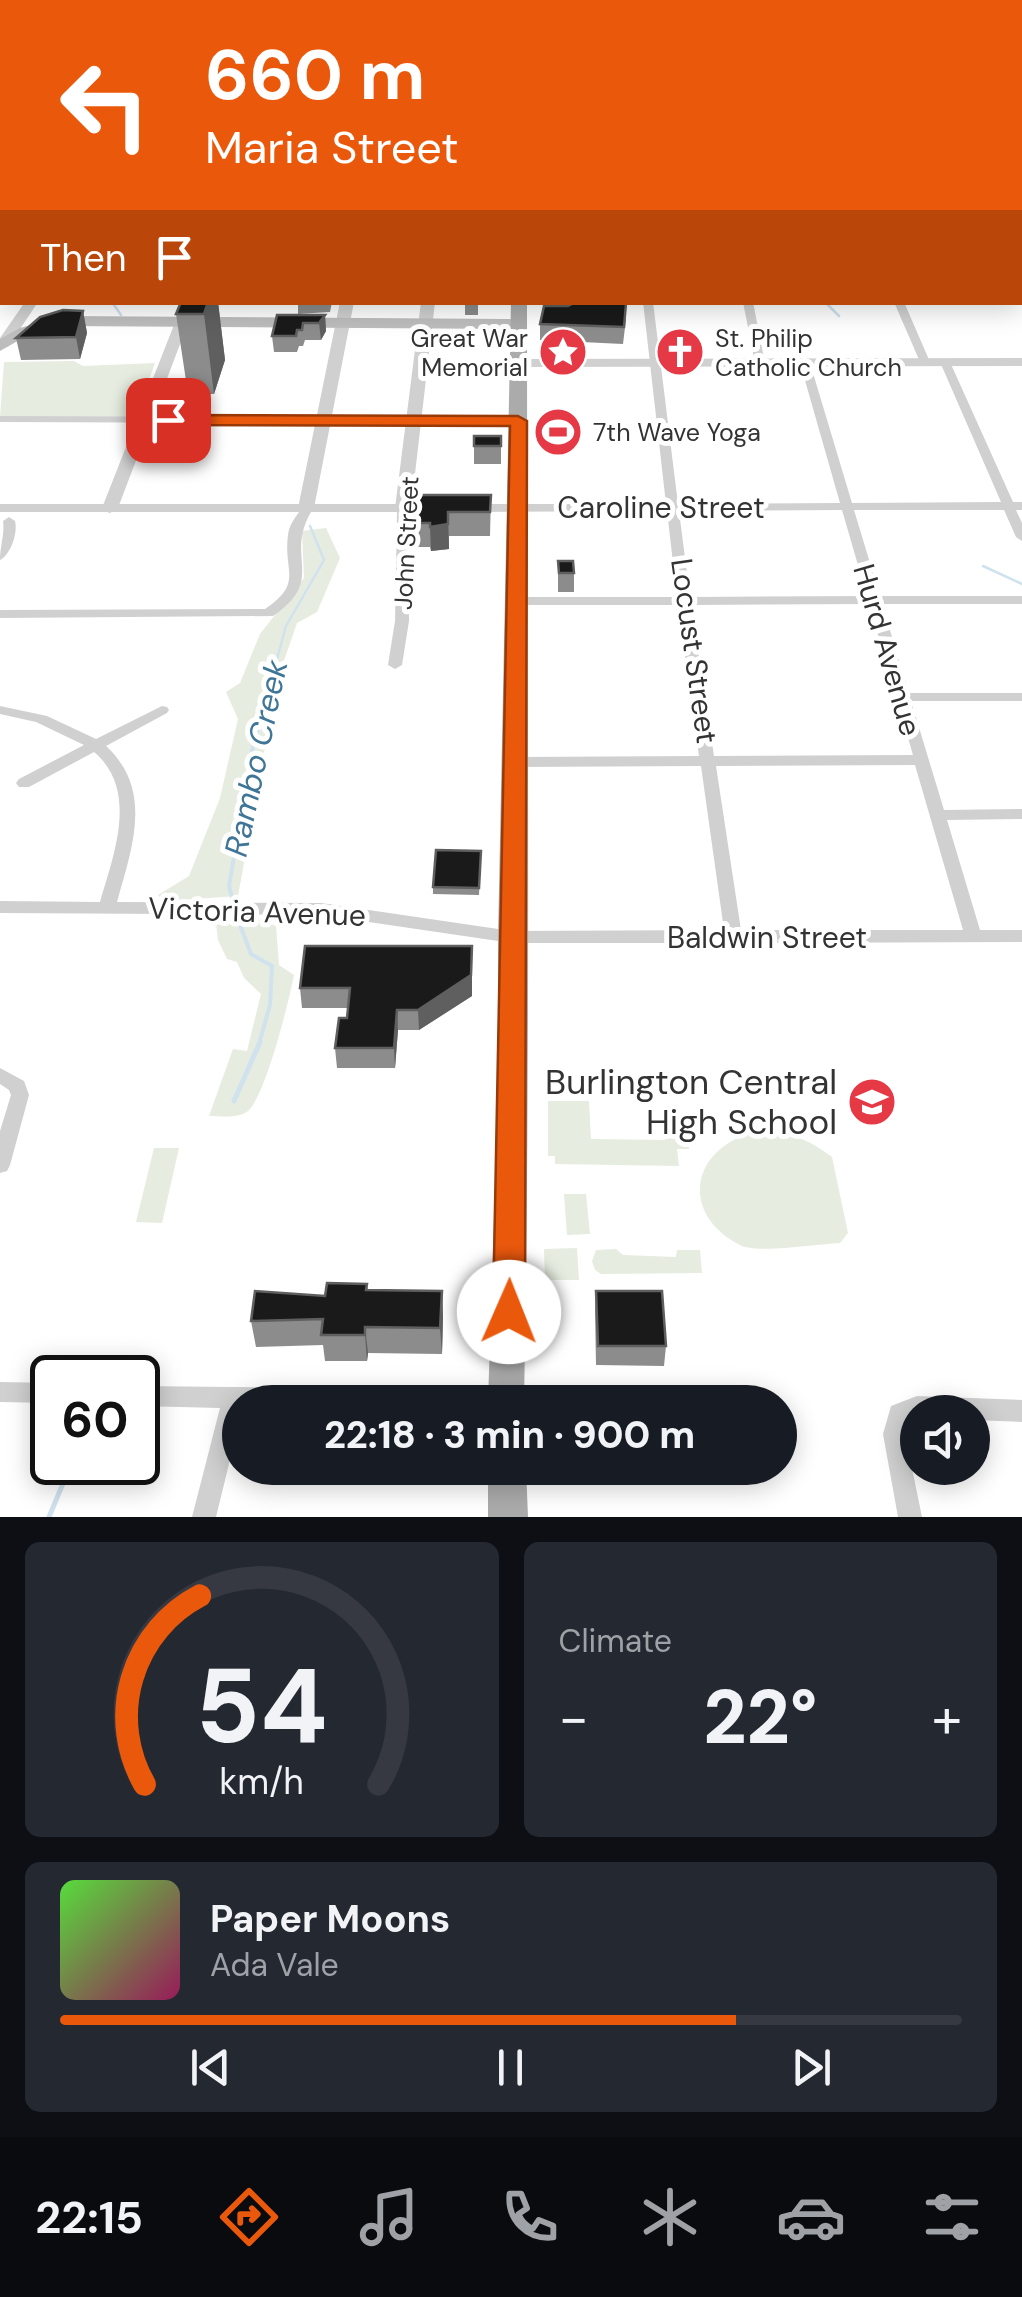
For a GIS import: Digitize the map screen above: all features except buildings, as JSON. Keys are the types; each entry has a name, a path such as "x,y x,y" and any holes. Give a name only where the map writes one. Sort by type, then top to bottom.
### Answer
{"main road":[{"path":"506,1385 514,1096 519,305"},
{"path":"1,348 30,329 70,322 518,324"},
{"path":"507,1485 508,1517"}],"street":[{"path":"31,305 31,318 70,322"},
{"path":"1,348 31,305"},
{"path":"110,508 189,305"},
{"path":"0,614 268,612 290,597 296,585 294,536 306,508 346,305"},
{"name":"John Street","path":"395,664 402,617 404,508 428,305"},
{"name":"Locust Street","path":"648,305 684,601 734,939"},
{"path":"749,305 760,362"},
{"path":"900,305 925,362"},
{"path":"945,362 1015,506 1022,537"},
{"path":"518,363 1022,362"},
{"name":"Hurd Avenue","path":"806,363 973,936"},
{"path":"0,419 518,421"},
{"name":"Caroline Street","path":"0,508 8,519 110,508 1015,506"},
{"path":"0,556 11,530 8,519"},
{"path":"516,600 1022,600"},
{"path":"901,697 1022,697"},
{"path":"0,710 24,712 55,722 97,744 111,755 126,780 129,808 107,908"},
{"path":"24,782 162,710"},
{"path":"516,762 920,760"},
{"path":"937,815 1022,814"},
{"name":"Victoria Avenue","path":"0,907 322,909 512,938"},
{"name":"Baldwin Street","path":"512,938 1022,936"},
{"path":"0,1075 17,1086 20,1095 0,1165"},
{"path":"0,1392 30,1393"},
{"path":"160,1396 222,1398"},
{"path":"910,1517 894,1434 899,1414 917,1408 1022,1410"},
{"path":"204,1517 222,1446"}],"shaded area":[{"path":"74,361 83,366 155,363 135,417 0,417 4,362"},
{"path":"326,528 340,558 317,612 297,623 277,681 238,896 164,901 158,895 189,876 220,798 238,719 226,692 240,683 260,634 304,578 302,531"},
{"path":"250,917 276,926 279,965 294,975 276,1046 255,1102 239,1115 209,1116 233,1049 247,1051 261,994 244,978 237,962 227,959 218,940 216,922"},
{"path":"548,1101 589,1101 591,1139 665,1140 665,1132 688,1132 689,1149 677,1149 679,1166 555,1164 555,1156 548,1156"},
{"path":"767,1130 802,1139 832,1157 848,1233 840,1243 748,1248 719,1231 706,1214 700,1196 701,1178 709,1161 742,1136"},
{"path":"154,1148 179,1148 162,1223 136,1222"},
{"path":"564,1194 586,1194 590,1234 567,1235"},
{"path":"577,1248 579,1280 545,1280 544,1249"},
{"path":"616,1249 623,1255 676,1257 677,1250 700,1250 702,1273 601,1274 595,1270 592,1261 596,1250"}],"waterway":[{"name":"Rambo Creek","path":"114,305 121,315"},
{"path":"828,305 839,316"},
{"name":"Rambo Creek","path":"272,677 286,626 324,560 310,526"},
{"path":"983,566 1022,584"},
{"name":"Rambo Creek","path":"234,905 229,886 252,751 273,675"},
{"name":"Rambo Creek","path":"236,914 251,954 272,966 270,1005 259,1044"},
{"name":"Rambo Creek","path":"234,1101 260,1042"},
{"name":"Rambo Creek","path":"49,1517 62,1485"}],"place":[{"name":"Great War Memorial","path":"563,352"},
{"name":"St. Philip Catholic Church","path":"680,352"},
{"name":"7th Wave Yoga","path":"558,432"},
{"name":"Burlington Central High School","path":"872,1102"}],"route":[{"path":"168,420 518,421 509,1312"}]}
